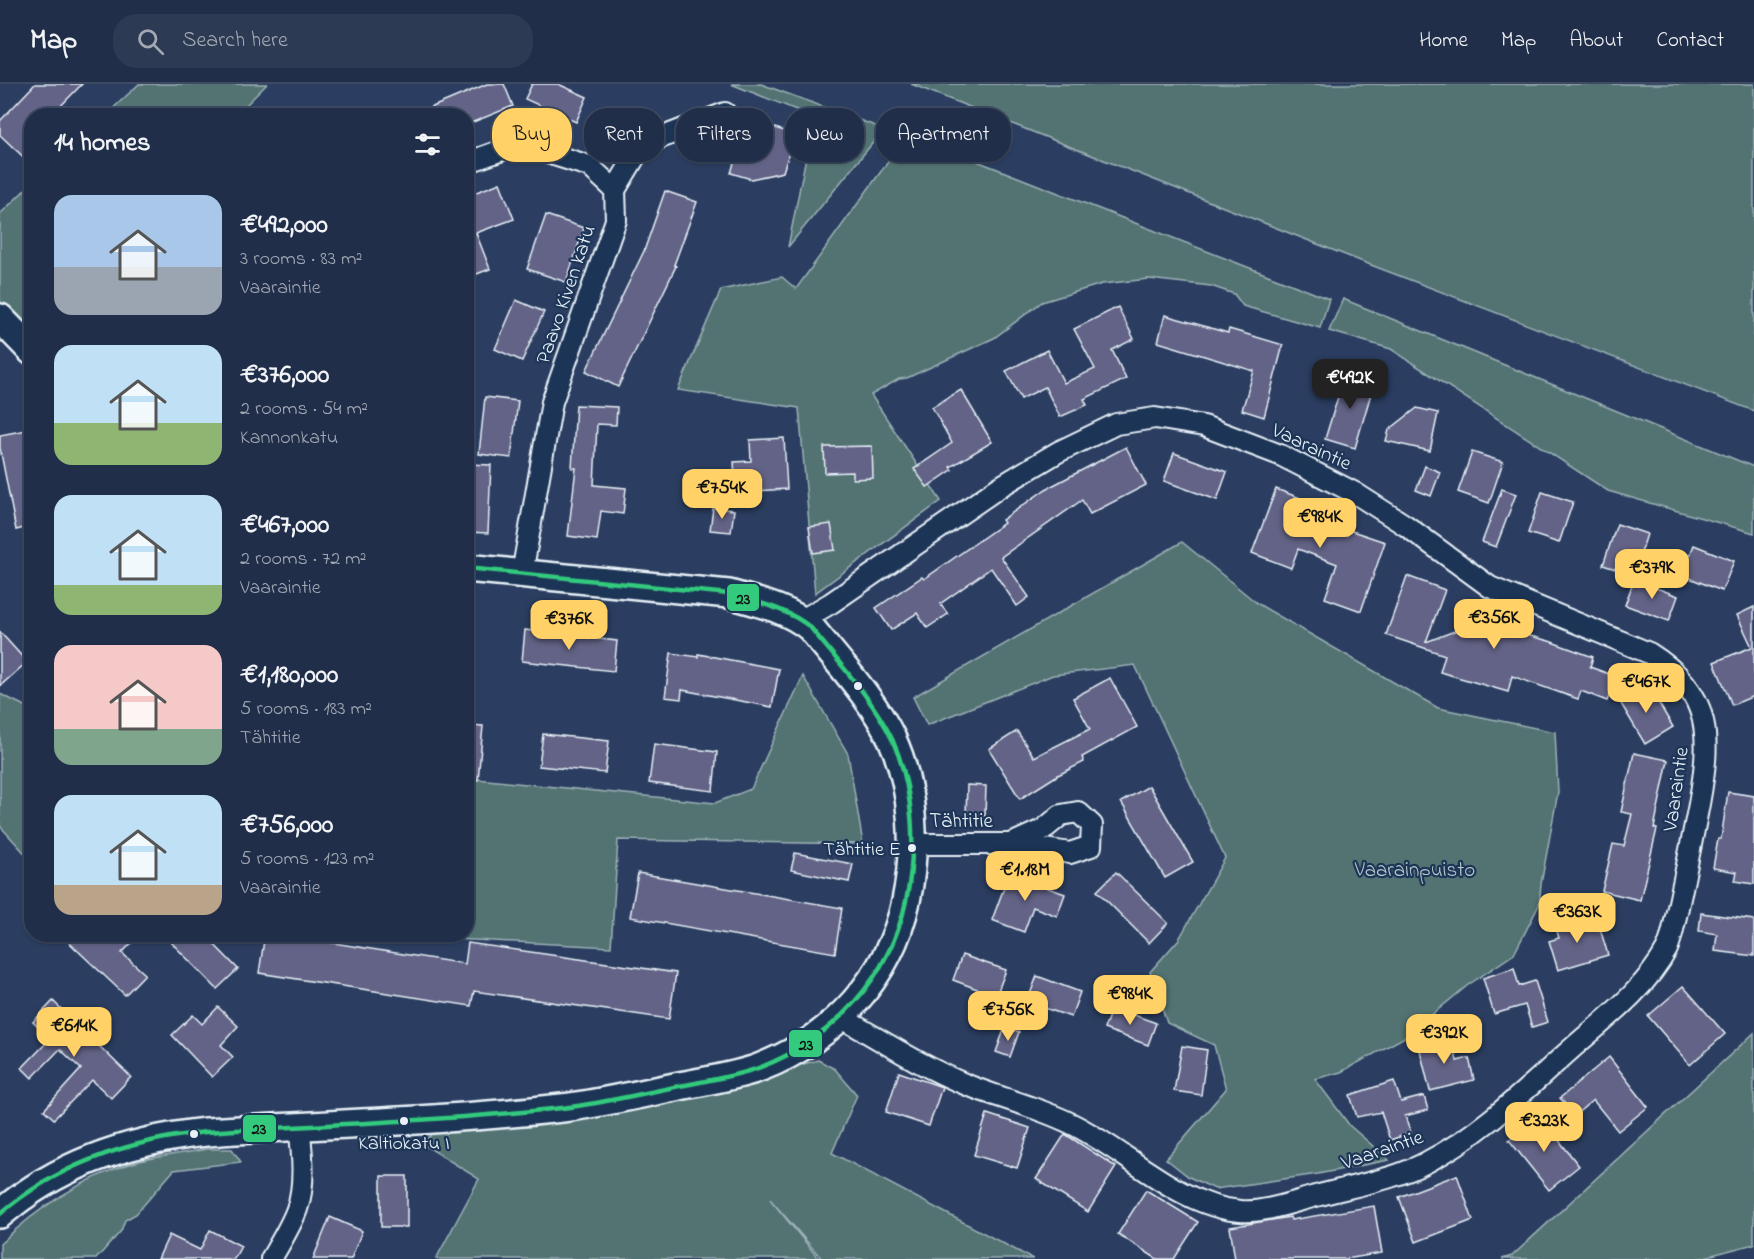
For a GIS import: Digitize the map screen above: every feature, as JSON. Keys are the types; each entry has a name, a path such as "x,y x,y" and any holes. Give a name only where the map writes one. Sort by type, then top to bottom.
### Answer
{"street":[{"path":"474,159 519,144 590,166 615,190 642,145 676,132"},
{"name":"Paavo Kiven katu","path":"522,574 552,402 616,220 615,190"},
{"path":"0,318 24,343"},
{"name":"Vaaraintie","path":"802,620 831,603 1001,486 1058,452 1116,424 1155,418 1204,426 1280,455 1355,493 1405,525 1490,587 1649,653 1669,666 1687,683 1706,728 1706,762 1669,946 1648,978 1531,1085 1458,1144 1424,1164 1380,1179 1276,1206 1244,1211 1214,1207 1183,1193 1119,1151 1069,1122 966,1084 911,1060 842,1018"},
{"path":"0,1214 40,1185 80,1164 119,1148 163,1137 299,1125 565,1108 760,1068 810,1041 842,1018 862,994 885,959 902,918 909,888 911,844 906,778 892,739 869,701 812,628 802,620 768,604 729,594 474,569"},
{"name":"Tähtitie","path":"911,844 1011,844"},
{"path":"272,1259 297,1209 301,1189 302,1156 299,1125"}],"green space":[{"path":"139,84 267,84 243,108 113,108"},
{"path":"731,84 761,84 827,108 791,108"},
{"path":"911,84 1754,84 1754,411 1363,262 1011,123 1011,108 972,108"},
{"path":"864,122 876,126 876,139 864,154"},
{"path":"805,162 857,162 788,247"},
{"path":"888,162 979,162 1329,299 1320,328 1243,306 1234,294 1211,286 1149,279 1102,284 1042,302 994,338 907,378 899,379 871,395 941,501 815,593 799,408 678,390 721,290 782,277 796,289"},
{"path":"24,191 24,326 0,301 0,214"},
{"path":"1343,299 1754,467 1754,533 1608,491 1391,349 1329,331"},
{"name":"Vaarainpuisto","path":"1182,542 1258,604 1438,708 1555,732 1558,792 1539,905 1514,954 1468,985 1405,1037 1341,1072 1315,1079 1350,1126 1389,1160 1318,1174 1215,1189 1189,1177 1166,1159 1226,1089 1214,1045 1167,1023 1150,972 1179,939 1225,858 1135,665 1053,675 927,725 913,697"},
{"path":"803,676 848,754 863,844 618,840 611,947 474,940 474,779 715,803 751,789"},
{"path":"0,694 24,706 24,852 0,826"},
{"path":"1754,1033 1754,1244 1697,1259 1502,1259 1512,1256"},
{"path":"818,1060 835,1069 857,1095 832,1153 1033,1259 822,1259 770,1199 819,1259 436,1259 479,1179 423,1144 433,1133 547,1124 661,1105 758,1084 775,1072"},
{"path":"206,1149 232,1149 241,1162 174,1170 136,1214 125,1220 121,1231 96,1259 0,1259 0,1244 14,1231 45,1207 79,1186 133,1163"}],"building":[{"path":"35,84 82,84 59,108 24,108 24,158 0,135 0,121"},
{"path":"487,84 504,84 513,106 492,108 492,114 474,122 474,108 430,108"},
{"path":"532,84 558,84 587,97 576,122 572,120 572,108 545,108 525,99"},
{"path":"773,128 785,131 786,162 783,172 751,179 731,173 734,162 773,162"},
{"path":"500,183 514,219 476,233 490,269 474,275 474,193"},
{"path":"665,191 697,202 674,265 676,266 618,387 586,371 644,251"},
{"path":"546,215 584,228 566,282 527,269"},
{"path":"516,300 544,312 522,361 495,349"},
{"path":"1118,307 1134,339 1112,350 1126,379 1084,399 1087,405 1060,417 1045,387 1021,399 1006,371 1047,350 1064,383 1095,369 1074,329"},
{"path":"1165,315 1228,333 1229,329 1283,345 1264,417 1242,410 1254,371 1158,342"},
{"path":"1346,371 1375,380 1355,448 1325,439"},
{"path":"961,390 992,442 950,467 952,470 927,487 914,469 952,443 932,407"},
{"path":"485,397 518,401 511,458 479,454"},
{"path":"576,405 617,407 616,425 597,424 594,485 626,488 623,514 601,511 597,540 568,536 576,468 572,468"},
{"path":"1417,408 1438,413 1430,451 1386,441 1389,430"},
{"path":"24,430 24,528 16,530 0,448 0,435"},
{"path":"784,438 787,489 736,492 734,462 751,461 750,440"},
{"path":"872,446 873,478 853,479 853,472 825,473 824,447"},
{"path":"1126,447 1146,485 1090,514 1082,500 1001,557 1029,597 1017,606 991,568 940,604 948,614 927,628 917,613 891,630 876,608 922,577 924,579 1004,523 1002,520 1046,489"},
{"path":"1472,452 1503,462 1489,503 1458,492"},
{"path":"1174,453 1227,472 1217,500 1164,481"},
{"path":"474,464 491,465 488,533 474,532"},
{"path":"1425,466 1440,472 1431,496 1416,490"},
{"path":"1276,489 1300,498 1294,513 1347,535 1349,530 1385,542 1361,611 1325,598 1337,564 1298,549 1291,568 1252,553"},
{"path":"1502,489 1516,494 1496,547 1482,542"},
{"path":"1542,492 1573,502 1559,543 1528,533"},
{"path":"713,508 734,510 731,532 710,530"},
{"path":"831,524 835,550 813,553 809,527"},
{"path":"1617,524 1647,534 1634,575 1603,565"},
{"path":"1694,545 1734,561 1722,591 1682,575"},
{"path":"1407,576 1445,590 1426,642 1478,622 1549,641 1593,657 1590,667 1617,677 1607,701 1581,691 1578,699 1512,676 1508,692 1440,672 1445,655 1386,635"},
{"path":"1634,580 1678,596 1669,621 1625,605"},
{"path":"1754,607 1754,696 1732,705 1714,662 1752,647 1737,615"},
{"path":"525,630 617,641 614,671 522,661"},
{"path":"0,632 24,659 24,665 0,686"},
{"path":"671,653 698,657 698,654 779,669 772,707 682,690 681,699 665,697"},
{"path":"1110,678 1137,727 1082,757 1084,762 1020,799 989,749 1017,731 1034,757 1090,729 1073,698"},
{"path":"1648,685 1673,727 1645,744 1620,702"},
{"path":"474,725 483,726 478,780 474,780"},
{"path":"543,734 609,741 605,773 539,766"},
{"path":"654,744 717,752 713,791 649,783"},
{"path":"1634,753 1668,760 1654,828 1657,829 1640,900 1602,891 1613,844 1624,846 1632,814 1621,812"},
{"path":"967,785 986,786 985,816 966,815"},
{"path":"1149,786 1193,862 1165,878 1121,802"},
{"path":"1728,792 1754,796 1754,884 1735,881 1737,872 1713,868 1718,839 1721,839"},
{"path":"795,853 853,864 849,882 791,870"},
{"path":"1116,872 1168,923 1149,943 1097,891"},
{"path":"638,873 842,908 835,953 630,917"},
{"path":"1009,874 1065,894 1057,916 1033,907 1024,932 992,920"},
{"path":"1701,913 1754,920 1754,956 1715,951 1717,934 1699,931"},
{"path":"1578,917 1582,930 1599,925 1608,955 1558,970 1549,941 1559,938 1555,925"},
{"path":"69,942 132,942 122,953 145,974 125,995"},
{"path":"171,942 212,942 238,969 217,989"},
{"path":"264,942 327,942 465,964 468,943 676,973 669,1019 474,991 471,1006 259,973"},
{"path":"962,955 1006,970 996,996 953,980"},
{"path":"1514,968 1519,986 1535,981 1548,1022 1532,1027 1525,1005 1494,1014 1483,978"},
{"path":"1037,976 1080,992 1071,1017 1027,1002"},
{"path":"1683,986 1725,1034 1690,1065 1648,1016"},
{"path":"53,1001 131,1077 111,1098 92,1080 54,1119 44,1110 81,1069 60,1049 32,1078 22,1068 50,1039 33,1022"},
{"path":"218,1007 238,1026 221,1045 233,1057 212,1077 172,1035 193,1015 202,1024"},
{"path":"1112,1007 1156,1023 1148,1045 1104,1029"},
{"path":"1005,1027 1019,1032 1010,1057 996,1052"},
{"path":"1452,1038 1457,1061 1469,1058 1474,1080 1430,1091 1419,1046"},
{"path":"1182,1046 1207,1050 1201,1095 1174,1091"},
{"path":"1609,1057 1648,1107 1618,1131 1593,1100 1575,1115 1560,1098"},
{"path":"899,1072 942,1087 929,1126 886,1112"},
{"path":"1394,1081 1401,1102 1424,1096 1428,1110 1405,1116 1411,1133 1390,1140 1381,1112 1357,1117 1350,1095"},
{"path":"987,1114 1030,1128 1017,1168 974,1155"},
{"path":"1540,1116 1579,1166 1549,1190 1509,1140"},
{"path":"1065,1134 1116,1167 1088,1212 1036,1179"},
{"path":"1457,1175 1473,1220 1416,1242 1399,1197"},
{"path":"381,1176 407,1176 407,1227 381,1227"},
{"path":"1146,1190 1198,1222 1174,1259 1157,1259 1118,1234"},
{"path":"1374,1206 1382,1253 1346,1259 1235,1259 1230,1227 1290,1217 1291,1220"},
{"path":"330,1217 362,1231 351,1259 313,1259"},
{"path":"210,1230 241,1246 234,1259 158,1259 169,1235 200,1250"}],"transit line":[{"name":"23","path":"0,1214 22,1196 71,1168 123,1148 150,1141 206,1132 429,1119 562,1108 740,1074 787,1055 812,1040 855,1002 872,980 887,955 906,901 912,861 909,798 899,758 884,724 854,681 811,628 783,611 729,594 474,569"}],"place":[{"name":"Tähtitie E","path":"912,848"},
{"name":"Kaltiokatu I","path":"404,1121"}]}
